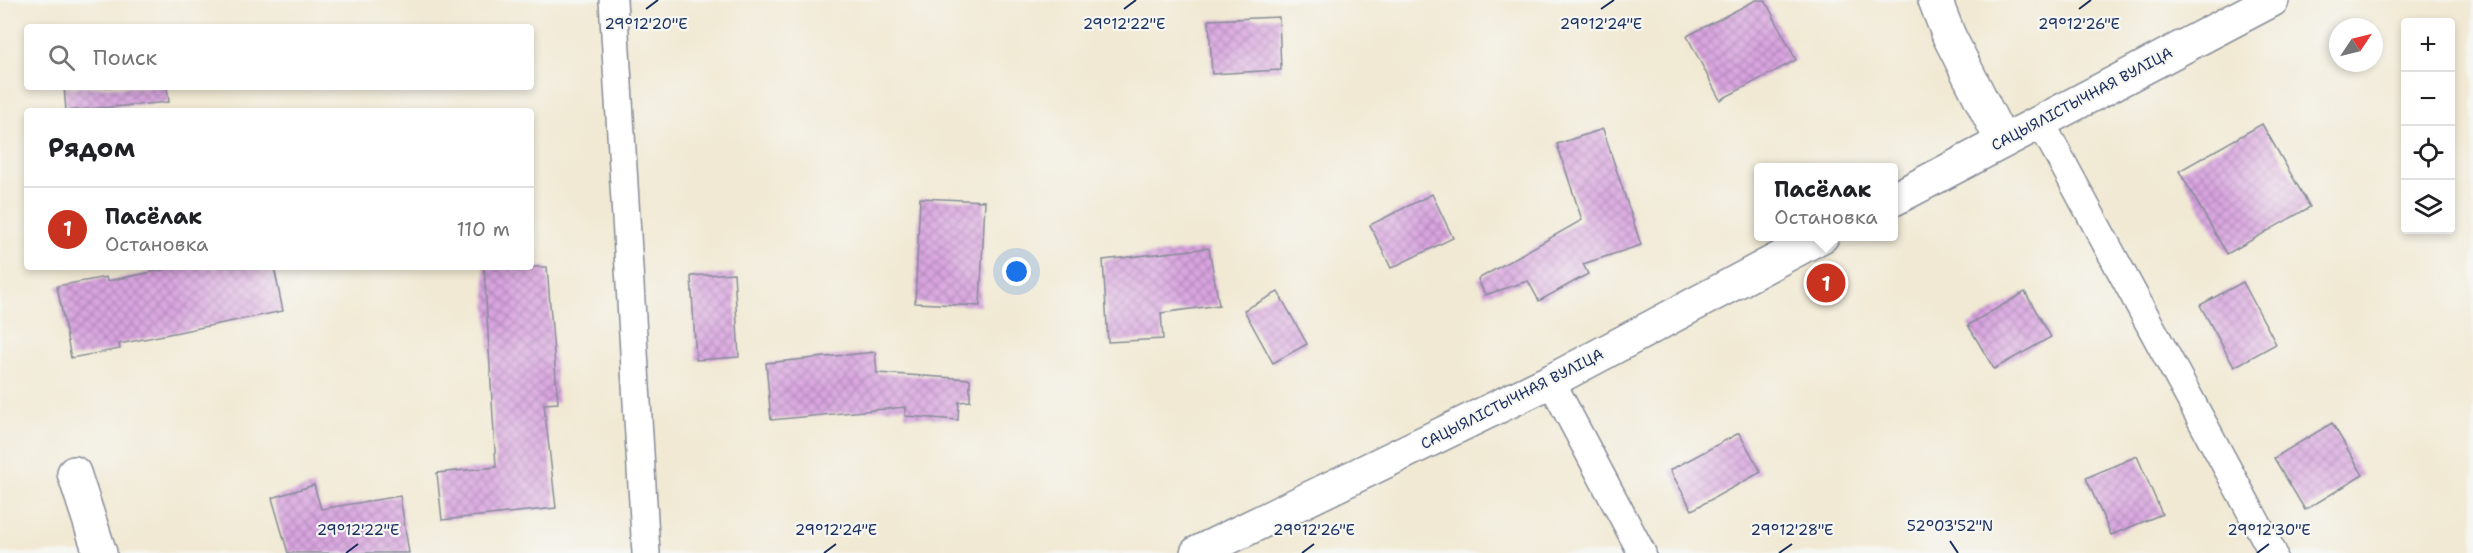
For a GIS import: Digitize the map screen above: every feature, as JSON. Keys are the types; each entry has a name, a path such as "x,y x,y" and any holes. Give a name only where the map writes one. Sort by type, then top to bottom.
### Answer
{"main road":[{"path":"1935,0 1949,36 2002,141"},
{"name":"САЦЫЯЛІСТЫЧНАЯ ВУЛІЦА","path":"1898,196 2272,0"},
{"name":"САЦЫЯЛІСТЫЧНАЯ ВУЛІЦА","path":"1197,553 1551,381 1814,241"},
{"path":"74,473 100,553"}],"lane":[{"path":"613,0 646,553"},
{"path":"2040,121 2273,553"},
{"path":"1551,381 1642,553"}],"building":[{"path":"1756,0 1765,0 1796,60 1720,100 1687,36"},
{"path":"1279,17 1281,70 1212,74 1209,20"},
{"path":"64,90 167,90 169,102 100,108 66,108"},
{"path":"2262,124 2310,207 2227,254 2179,171"},
{"path":"1603,129 1641,245 1583,264 1588,274 1539,301 1528,281 1485,295 1478,279 1582,220 1557,144"},
{"path":"1432,194 1453,238 1391,268 1370,225"},
{"path":"920,198 985,201 980,306 915,303"},
{"path":"1209,248 1219,305 1161,313 1163,339 1108,342 1103,260"},
{"path":"534,267 547,267 558,403 544,404 556,508 442,520 437,473 496,467 484,270 534,270"},
{"path":"162,270 275,270 283,311 119,344 120,349 71,358 57,286 106,277 107,281"},
{"path":"734,273 739,357 696,360 691,276"},
{"path":"2243,282 2276,344 2234,367 2200,305"},
{"path":"1278,292 1307,344 1273,363 1244,310"},
{"path":"2025,292 2051,337 1994,369 1968,325"},
{"path":"875,352 877,373 970,379 970,401 959,402 958,420 905,416 905,407 771,420 766,363"},
{"path":"2332,423 2363,475 2305,510 2274,458"},
{"path":"1739,433 1761,472 1692,510 1670,470"},
{"path":"2137,456 2162,514 2111,535 2086,478"},
{"path":"314,485 321,509 400,496 409,553 288,553 272,498"}],"place":[{"name":"Пасёлак","path":"1826,283"}]}
